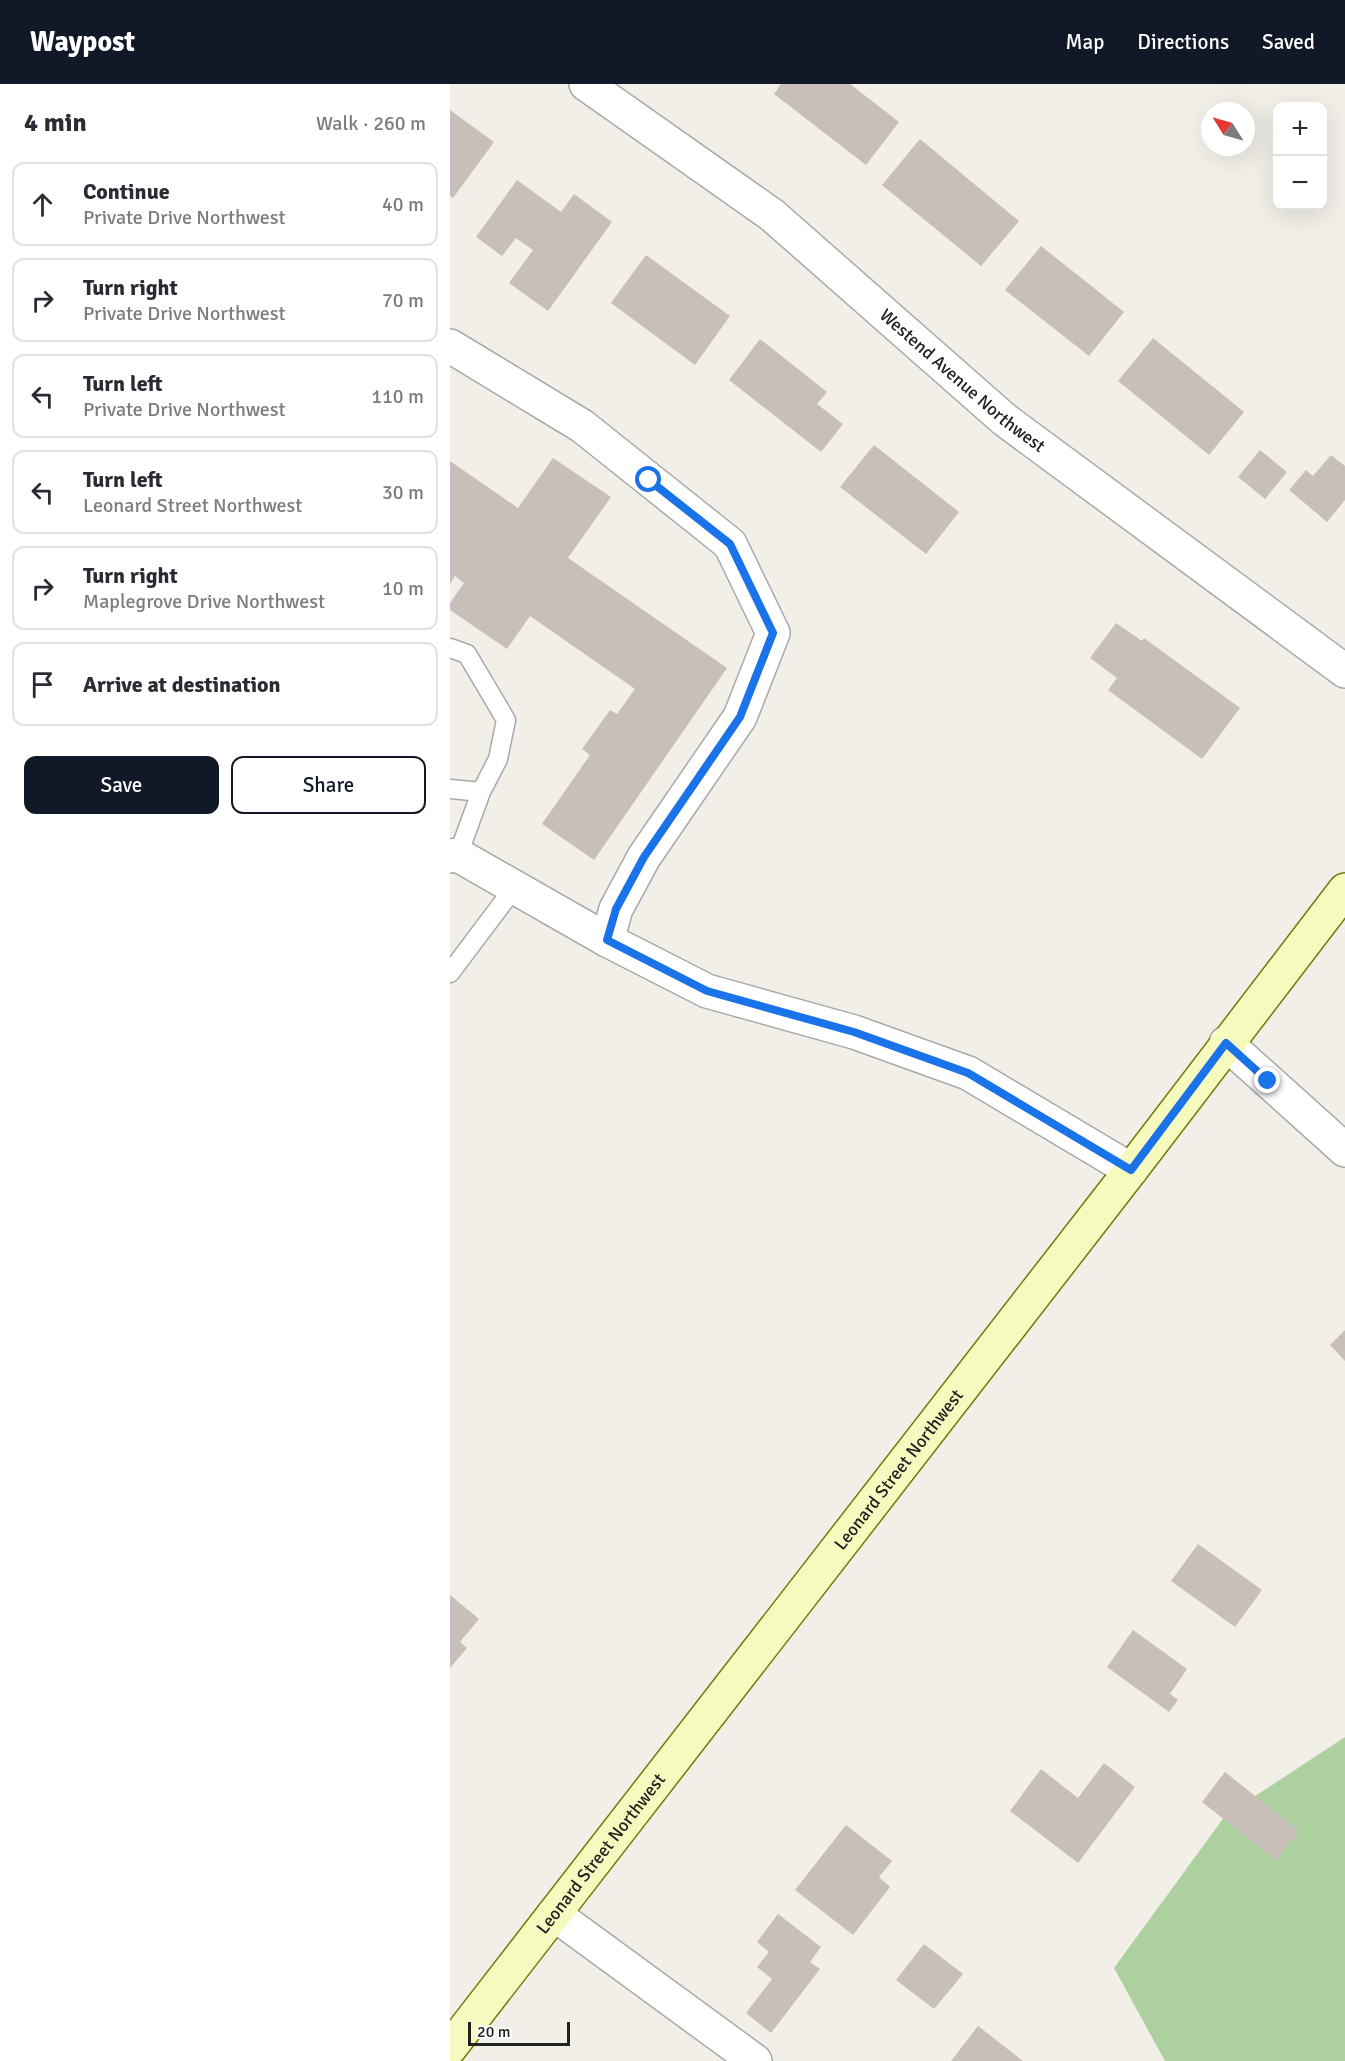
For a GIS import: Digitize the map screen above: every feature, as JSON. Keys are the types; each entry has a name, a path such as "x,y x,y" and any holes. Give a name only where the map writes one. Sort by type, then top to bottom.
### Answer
{"main road":[{"name":"Leonard Street Northwest","path":"450,2048 1131,1170 1345,890"}],"street":[{"name":"Westend Avenue Northwest","path":"586,84 772,215 1005,420 1345,671"},
{"path":"450,346 582,426 730,544 773,633 740,717 644,857 616,909 607,940"},
{"path":"454,856 607,940 707,991 854,1032 968,1073 1131,1170"},
{"path":"1226,1043 1345,1150"},
{"path":"554,1914 755,2061"}],"lane":[{"path":"450,648 467,654 506,720 498,759 481,792 454,856"},
{"path":"450,789 481,792"},
{"path":"450,973 514,888"}],"green space":[{"path":"1345,1737 1345,2061 1165,2061 1114,1968 1225,1816"}],"building":[{"path":"781,84 850,84 899,122 866,165 774,94"},
{"path":"450,110 494,142 453,198 450,196"},
{"path":"920,139 1019,221 981,266 882,185"},
{"path":"517,180 561,212 574,194 612,222 548,311 509,283 533,250 516,238 502,256 476,237"},
{"path":"1041,246 1124,312 1089,356 1005,290"},
{"path":"646,255 730,316 695,365 611,303"},
{"path":"1153,338 1244,412 1209,455 1118,381"},
{"path":"760,339 827,392 817,404 843,424 821,452 729,380"},
{"path":"874,445 959,512 926,554 840,487"},
{"path":"1260,450 1287,472 1265,499 1238,477"},
{"path":"1331,455 1345,466 1345,500 1327,522 1289,490 1306,470 1313,476"},
{"path":"553,458 611,497 568,558 727,668 594,860 542,824 590,755 582,749 610,710 617,714 635,689 530,616 507,649 450,610 450,603 464,583 455,576 450,584 450,461 518,508"},
{"path":"1116,623 1142,641 1144,638 1240,708 1202,759 1108,690 1117,678 1090,658"},
{"path":"1345,1330 1345,1361 1330,1345"},
{"path":"1198,1544 1262,1590 1235,1627 1171,1581"},
{"path":"450,1595 479,1619 460,1642 467,1648 450,1668"},
{"path":"1133,1630 1187,1669 1170,1694 1178,1700 1169,1712 1107,1667"},
{"path":"1104,1763 1135,1787 1078,1863 1010,1811 1041,1769 1078,1798"},
{"path":"1225,1772 1299,1831 1276,1861 1202,1802"},
{"path":"846,1825 892,1861 879,1877 890,1887 853,1935 795,1890"},
{"path":"778,1914 821,1947 810,1962 820,1969 771,2033 746,2013 772,1979 757,1967 769,1952 757,1942"},
{"path":"924,1944 963,1974 934,2009 896,1980"},
{"path":"978,2026 1023,2061 951,2061"}],"route":[{"path":"649,480 730,544 773,633 740,717 644,857 616,909 607,940 707,991 854,1032 968,1073 1131,1170 1226,1043 1268,1081"}]}
